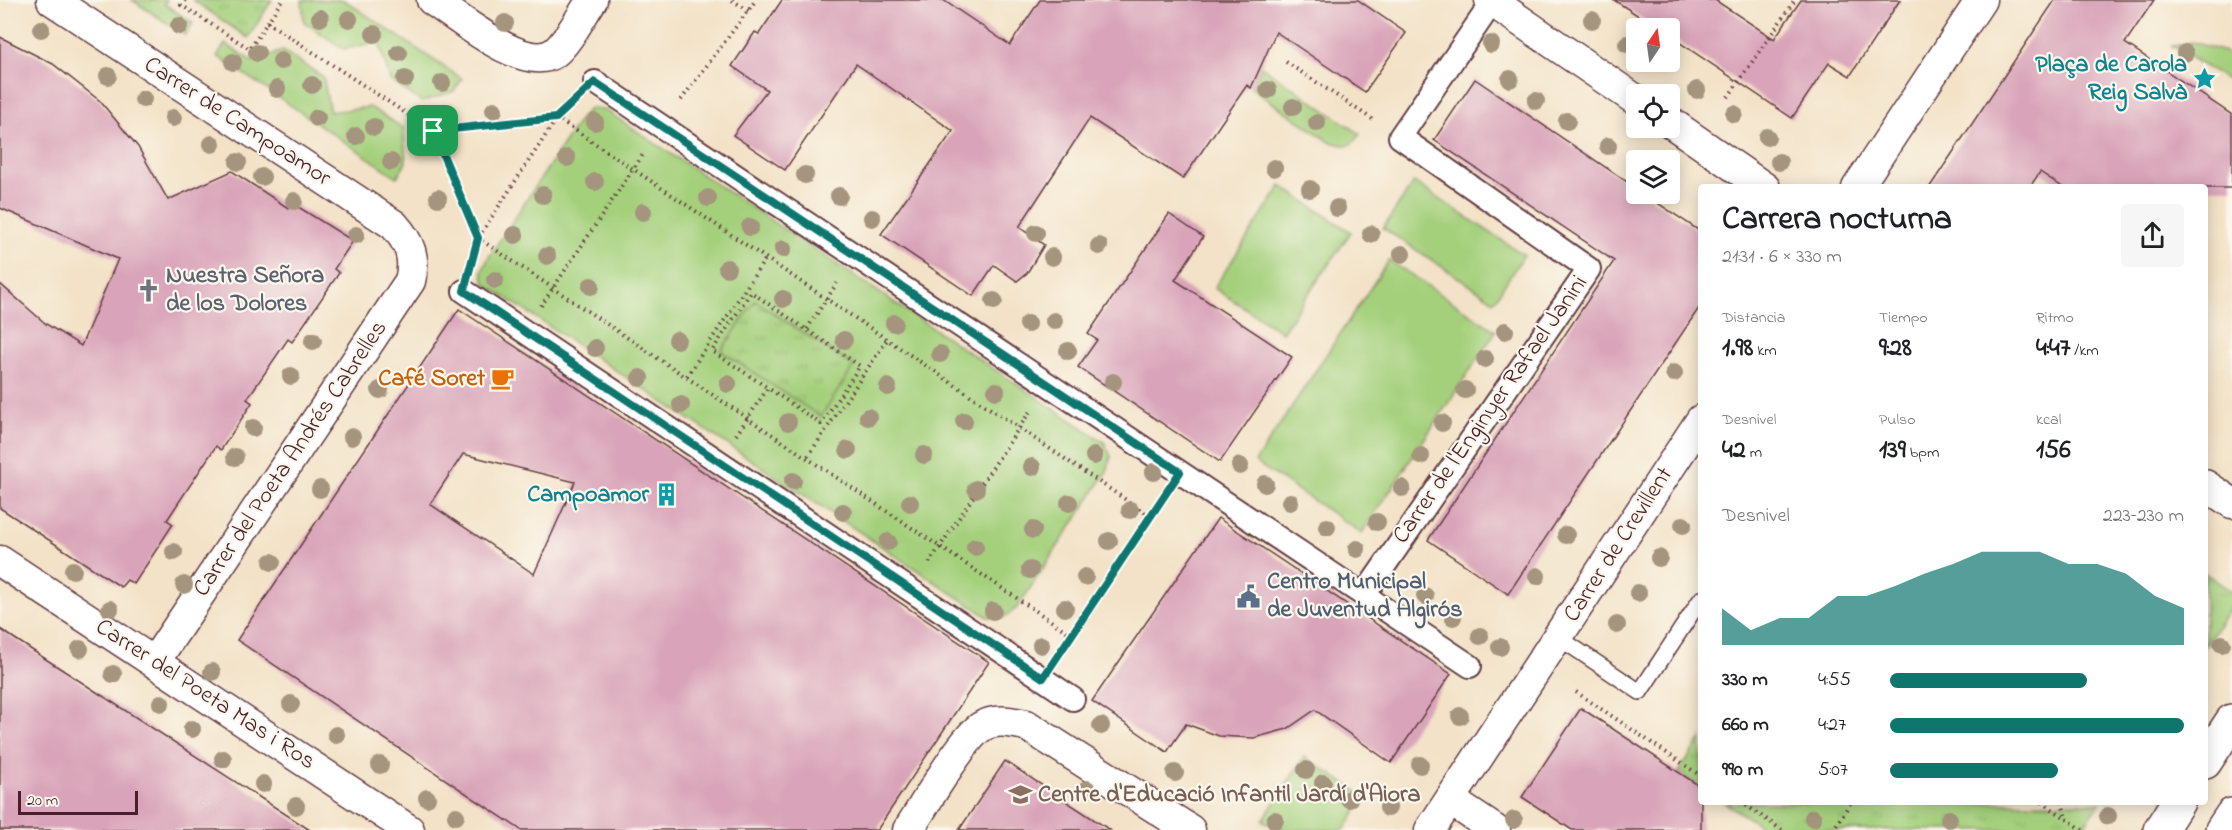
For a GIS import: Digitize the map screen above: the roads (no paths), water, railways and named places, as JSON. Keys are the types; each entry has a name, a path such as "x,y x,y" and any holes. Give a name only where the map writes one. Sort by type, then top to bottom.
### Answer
{"street":[{"name":"Carrer de Campoamor","path":"52,0 394,225 406,238 412,252"},
{"path":"432,0 513,52 539,59 555,52 592,0"},
{"path":"1860,184 1981,0"},
{"path":"1486,8 1626,94"},
{"name":"Carrer de l'Enginyer Rafael Janini","path":"1364,595 1589,269 1400,137 1486,8"},
{"path":"595,82 1470,666"},
{"path":"1680,129 1759,184"},
{"name":"Carrer del Poeta Andrés Cabrelles","path":"155,661 410,281 413,268 412,252"},
{"path":"464,291 1073,699"},
{"name":"Carrer de Crevillent","path":"1430,830 1698,426"},
{"path":"2208,487 2232,503"},
{"name":"Carrer del Poeta Mas i Ros","path":"0,561 409,830"},
{"path":"909,830 966,744 981,727 1004,720 1026,725 1190,830"},
{"path":"2208,757 2232,721"},
{"path":"1450,800 1495,830"},
{"path":"2160,830 2176,805"},
{"path":"2222,830 2232,815"}],"lane":[{"name":"Carrer de Crevillent","path":"1558,637 1640,692 1698,604"}],"place":[{"name":"Plaça de Carola Reig Salvà","path":"2205,79"},
{"name":"Nuestra Señora de los Dolores","path":"148,290"},
{"name":"Café Soret","path":"503,379"},
{"name":"Campoamor","path":"667,495"},
{"name":"Centro Municipal de Juventud Algirós","path":"1249,596"},
{"name":"Centre d'Educació Infantil Jardí d'Aiora","path":"1020,795"}]}
